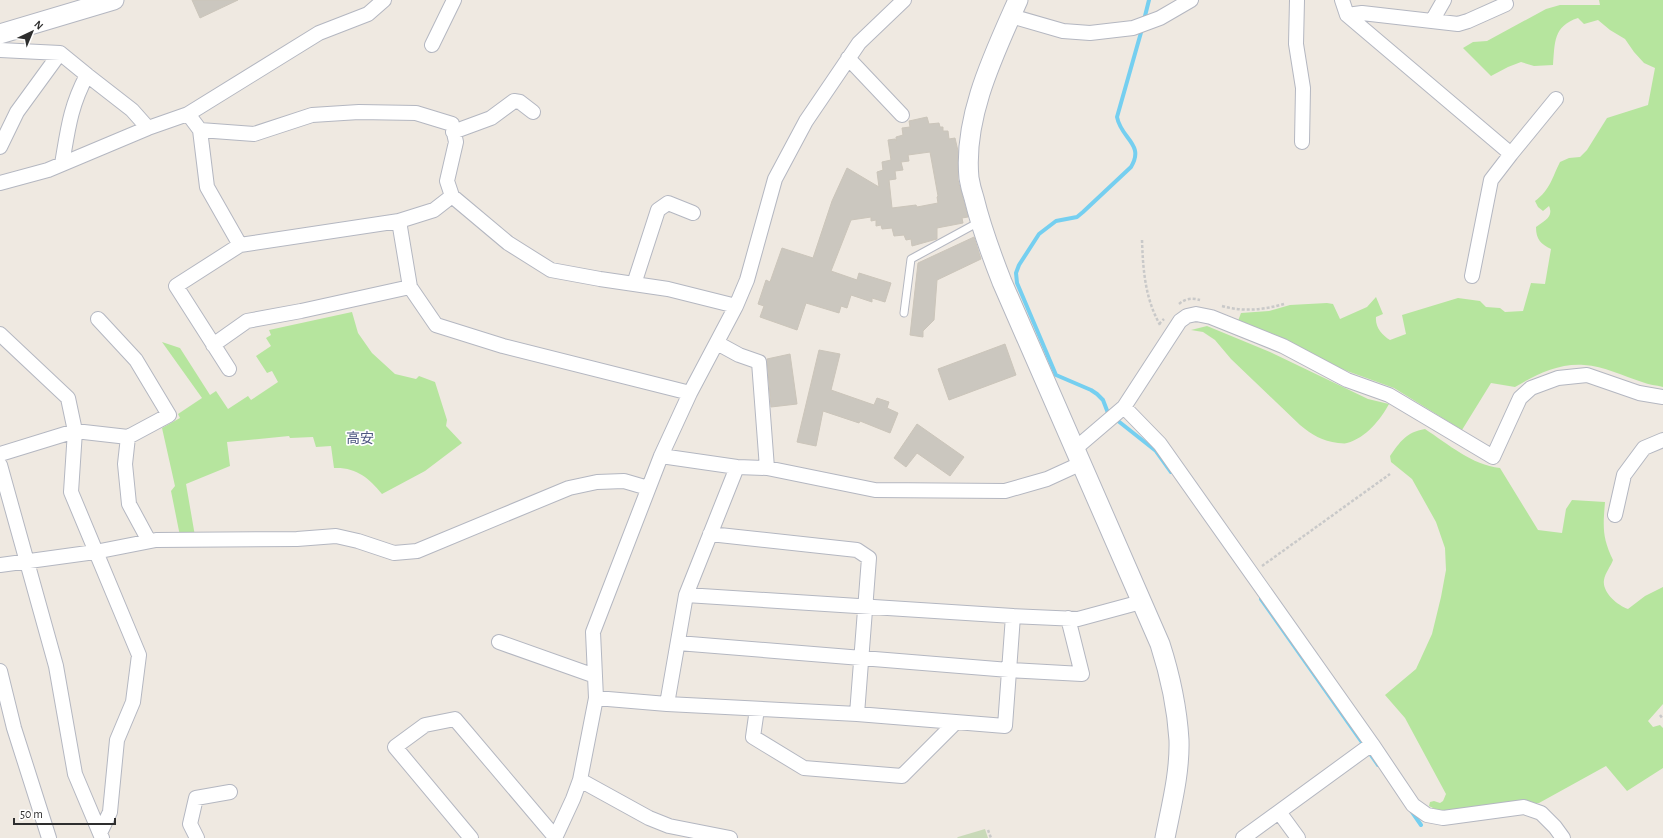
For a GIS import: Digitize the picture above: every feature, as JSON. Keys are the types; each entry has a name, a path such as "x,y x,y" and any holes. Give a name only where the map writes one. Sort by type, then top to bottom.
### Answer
{"street":[{"path":"1,41 114,0"},
{"path":"0,183 48,170 148,128 188,114 319,34 368,14 384,0"},
{"path":"432,45 454,0"},
{"path":"1165,838 1176,778 1179,741 1171,678 1160,644 1079,455 1002,282 980,222 969,178 969,150 973,123 989,67 1015,8 1063,31 1090,33 1133,28 1160,18 1190,0"},
{"path":"1297,0 1296,44 1303,88 1302,142"},
{"path":"1342,0 1347,15 1511,154"},
{"path":"1432,21 1444,0"},
{"path":"472,838 395,747 425,725 454,719 555,837 573,799 580,780 596,698 593,632 661,456 690,393 736,306 746,280 775,179 806,121 848,58 859,43 897,2"},
{"path":"1347,15 1362,14 1458,24 1506,4"},
{"path":"1,41 60,53 132,110 148,128"},
{"path":"0,147 17,112 60,53"},
{"path":"848,58 902,115"},
{"path":"62,164 69,122 77,95 87,75"},
{"path":"1472,276 1491,180 1556,99"},
{"path":"453,132 490,118 514,101 520,102 533,112"},
{"path":"200,130 254,134 312,115 359,112 416,113 452,124 456,142 447,181 452,196 508,243 551,270 600,279 668,288 736,306"},
{"path":"188,114 200,130 207,187 240,245"},
{"path":"228,369 176,286 240,245 399,221 434,210 452,196"},
{"path":"634,284 658,210 668,203 692,213"},
{"path":"399,221 410,287 436,324 503,346 690,393"},
{"path":"213,345 247,321 301,311 410,287"},
{"path":"661,456 737,467 767,468 875,490 1005,490 1047,479 1079,455 1124,408 1180,321 1187,316 1196,314 1211,317 1282,346 1347,380 1390,395 1494,457 1520,398 1531,388 1551,380 1587,375 1639,393 1663,397"},
{"path":"0,454 75,431 128,437 169,415 136,360 98,319"},
{"path":"0,334 68,398 75,431 71,492 139,655 133,702 117,740 110,812 101,836"},
{"path":"717,343 739,355 759,362 767,468"},
{"path":"1124,408 1160,444 1372,744 1413,805 1427,815 1443,818 1524,807 1541,813 1555,827 1563,838"},
{"path":"128,437 125,464 129,504 149,541"},
{"path":"1615,515 1624,475 1644,448 1663,440"},
{"path":"0,465 56,666 75,774 101,836"},
{"path":"668,704 686,595 737,467"},
{"path":"0,565 95,552 156,540 297,539 336,536 358,541 394,553 417,551 569,488 597,482 624,481 648,488"},
{"path":"710,534 857,550 869,558 857,714"},
{"path":"686,595 1078,619 1141,602"},
{"path":"596,698 668,704 857,714 1005,726 1013,616"},
{"path":"678,643 1009,670 1082,674 1068,618"},
{"path":"500,642 595,676"},
{"path":"0,671 14,728 49,838"},
{"path":"757,709 753,737 804,768 902,776 956,722"},
{"path":"1243,838 1372,744"},
{"path":"580,780 649,818 671,832 730,838"},
{"path":"196,838 190,824 196,798 230,792"},
{"path":"1279,812 1298,838"}],"lane":[{"path":"904,313 911,259 980,222"}],"path":[{"path":"1142,240 1143,274 1146,288 1152,309 1159,324 1169,338"},
{"path":"1252,573 1390,474"},
{"path":"1660,715 1663,719"},
{"path":"988,830 991,838"}],"green space":[{"path":"1599,0 1663,0 1663,387 1645,383 1599,367 1584,365 1565,366 1539,374 1515,387 1491,383 1462,430 1394,388 1347,371 1238,321 1241,313 1269,311 1290,305 1327,303 1333,304 1340,319 1367,307 1376,297 1383,314 1376,317 1376,321 1384,336 1390,340 1406,334 1402,315 1458,298 1480,301 1486,307 1500,308 1505,312 1523,311 1531,283 1545,284 1551,249 1540,241 1537,235 1536,227 1545,221 1549,216 1549,206 1543,211 1538,207 1535,201 1544,193 1560,162 1569,158 1580,157 1587,150 1607,118 1648,105 1655,68 1644,63 1625,39 1610,30 1598,20 1584,24 1578,18 1570,21 1564,26 1557,36 1555,43 1553,65 1534,66 1521,62 1491,76 1463,48 1473,42 1487,41 1546,9 1560,5 1600,5"},
{"path":"352,312 358,333 372,353 395,374 416,379 419,376 435,382 447,420 446,426 462,443 425,471 382,494 367,478 349,469 334,468 331,446 316,447 313,437 290,438 289,436 227,442 230,466 186,484 195,536 180,536 171,491 175,486 162,428 180,418 178,414 202,398 162,342 180,348 210,395 216,391 228,409 248,396 251,400 278,382 272,371 267,373 256,356 271,346 266,338 271,335 269,330"},
{"path":"1207,326 1270,352 1368,399 1389,404 1382,416 1372,427 1354,441 1344,443 1322,439 1313,435 1300,425 1231,359 1215,340 1203,332 1191,330"},
{"path":"1425,429 1470,458 1480,463 1500,468 1538,530 1562,533 1566,509 1572,500 1605,502 1604,532 1613,560 1604,580 1604,585 1611,598 1628,609 1645,596 1663,587 1663,704 1648,721 1653,727 1660,725 1663,728 1663,768 1627,791 1606,766 1539,803 1500,803 1448,810 1437,810 1429,806 1430,802 1434,801 1440,803 1443,801 1446,794 1405,718 1385,695 1416,669 1432,634 1446,570 1445,548 1436,522 1412,479 1391,462 1390,456 1404,438 1418,430"},
{"path":"985,829 988,838 957,838 958,837"}],"building":[{"path":"192,0 238,0 200,18"},
{"path":"927,117 929,124 939,123 940,127 943,127 943,131 948,131 949,139 955,138 958,151 958,180 968,217 962,218 963,223 937,228 937,239 912,246 911,239 906,240 904,235 894,236 892,228 882,229 881,225 876,226 876,220 871,221 871,217 851,220 831,271 857,280 859,273 891,283 885,302 872,298 872,302 851,295 847,308 841,306 839,313 806,303 797,330 760,317 764,306 758,304 766,280 770,282 782,248 813,258 832,201 847,168 879,187 877,172 883,170 882,162 891,160 888,140 895,139 896,141 896,137 903,135 902,128 910,127 909,121","holes":["930,152 938,203 917,207 916,205 892,208 889,180 896,179 895,171 903,170 901,162 909,161 908,155"]},
{"path":"974,237 981,259 937,280 934,320 923,331 923,337 910,335 918,263"},
{"path":"1005,344 1016,375 949,400 938,369"},
{"path":"819,350 840,354 831,390 874,405 877,398 889,402 887,408 898,413 890,433 860,421 859,423 823,411 816,446 797,442"},
{"path":"790,354 797,404 771,407 767,359"},
{"path":"917,424 964,457 950,476 917,453 906,467 894,458"}],"waterway":[{"path":"1144,20 1149,0"},
{"path":"1142,29 1117,117 1119,125 1134,147 1135,159 1131,167 1077,217 1056,221 1039,234 1019,265 1016,273 1017,283 1056,375 1097,394 1103,400 1108,413 1156,451 1171,472"},
{"path":"1261,599 1378,765"},
{"path":"1410,809 1421,825"}],"district":[{"name":"高安","path":"360,438"}]}
